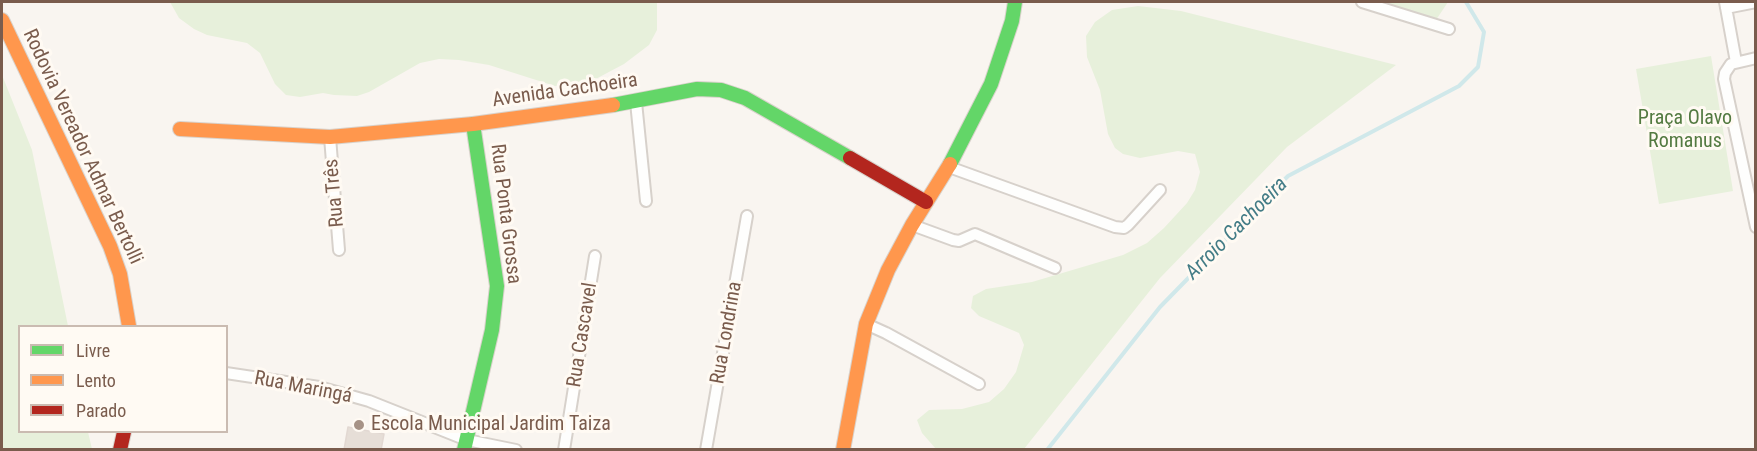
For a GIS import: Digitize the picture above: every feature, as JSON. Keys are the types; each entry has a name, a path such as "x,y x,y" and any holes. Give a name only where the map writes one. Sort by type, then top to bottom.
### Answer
{"main road":[{"path":"843,450 866,324 888,270 912,225 949,167 991,84 1012,21 1015,2"},
{"name":"Rodovia Vereador Admar Bertolli","path":"2,20 110,246 120,274 129,325"},
{"name":"Avenida Cachoeira","path":"180,129 330,137 474,124 636,102 697,89 721,90 745,98 926,202"},
{"name":"Rua Ponta Grossa","path":"465,445 492,330 497,286 474,124"},
{"path":"120,450 124,433"}],"street":[{"path":"1362,2 1449,29"},
{"path":"1755,2 1726,5 1732,65 1724,79 1755,227"},
{"path":"1732,65 1755,58"},
{"path":"636,102 646,201"},
{"name":"Rua Três","path":"330,137 339,250"},
{"path":"949,167 1115,227 1124,228 1160,190"},
{"name":"Rua Londrina","path":"706,450 747,216"},
{"path":"912,225 959,241 975,234 1055,268"},
{"name":"Rua Cascavel","path":"564,450 596,256"},
{"path":"866,324 979,384"},
{"name":"Rua Maringá","path":"228,373 319,387 369,401 465,445 516,450"}],"green space":[{"path":"170,2 657,2 657,30 649,45 624,64 590,82 573,87 555,86 489,65 439,59 420,63 369,92 357,96 323,93 300,97 286,95 275,84 260,53 247,43 207,35 194,29 179,18"},
{"path":"1366,2 1448,2 1430,29 1410,18"},
{"path":"1138,6 1181,11 1396,65 1287,147 1160,278 1024,449 936,449 922,433 917,420 929,410 962,409 989,402 1004,389 1016,372 1024,345 1019,333 979,316 971,308 973,296 986,289 1032,282 1123,255 1147,243 1164,228 1187,203 1195,190 1200,172 1195,154 1178,151 1140,158 1123,154 1115,148 1108,134 1100,90 1087,57 1086,36 1095,22 1112,10"},
{"name":"Praça Olavo Romanus","path":"1711,56 1733,191 1659,204 1636,69"},
{"path":"2,75 32,150 68,325 18,325 18,433 88,433 92,449 2,449"}],"building":[{"path":"348,427 384,434 381,450 344,450"}],"waterway":[{"name":"Arroio Cachoeira","path":"1047,450 1160,307 1288,176 1459,86 1478,67 1484,32 1466,2"}],"traffic: fast":[{"path":"950,164 991,84 1012,21 1015,2"},
{"path":"613,105 697,89 721,90 745,98 850,158"},
{"path":"464,450 492,330 497,286 473,124"}],"traffic: slow":[{"path":"2,20 110,246 120,274 129,325"},
{"path":"180,129 330,137 473,124 613,105"},
{"path":"843,450 866,324 888,270 912,225 950,164"}],"traffic: jam":[{"path":"850,158 926,202"},
{"path":"120,450 124,433"}],"place":[{"name":"Escola Municipal Jardim Taiza","path":"359,425"}]}
